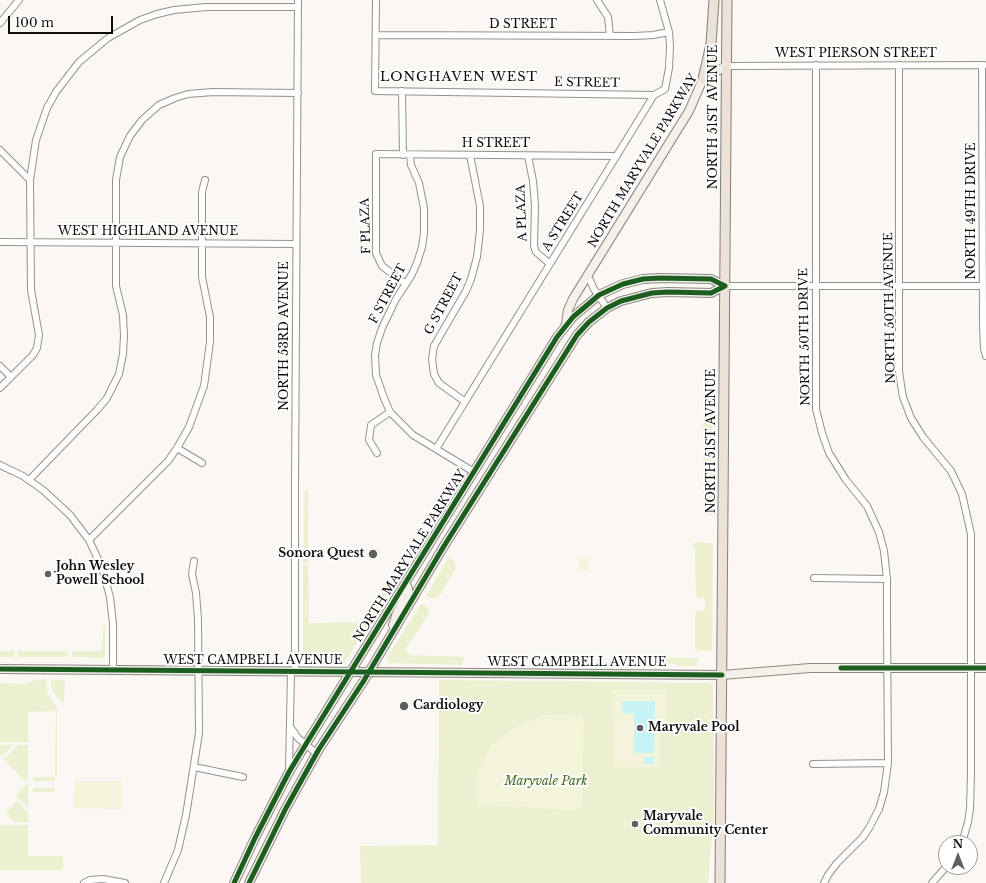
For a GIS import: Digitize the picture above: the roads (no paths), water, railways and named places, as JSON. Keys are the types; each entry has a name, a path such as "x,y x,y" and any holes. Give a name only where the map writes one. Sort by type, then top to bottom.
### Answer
{"main road":[{"path":"704,79 709,55 714,0"},
{"name":"NORTH 51ST AVENUE","path":"720,883 727,0"}],"street":[{"path":"0,23 19,0"},
{"path":"376,0 376,35"},
{"path":"597,0 608,17 610,36"},
{"name":"A STREET","path":"436,449 464,401 654,95 665,89 668,80 670,55 669,32 660,0"},
{"path":"0,388 33,355 39,341 31,290 30,180 36,140 47,108 56,92 79,62 108,38 140,20 157,14 174,10 206,7 298,3"},
{"name":"NORTH 53RD AVENUE","path":"289,772 293,672 298,3"},
{"name":"D STREET","path":"376,35 610,36 653,35 669,32"},
{"name":"E STREET","path":"376,35 375,91 654,95"},
{"name":"NORTH 50TH DRIVE","path":"816,65 816,409 829,453 846,480 867,506 879,532 884,551 887,579 888,763 884,792 875,817 863,837 837,862 824,883"},
{"name":"NORTH 50TH AVENUE","path":"899,65 899,371 903,396 912,418 924,437 951,471 962,494 971,534 971,774 970,809 964,835"},
{"name":"WEST PIERSON STREET","path":"726,66 984,65"},
{"name":"NORTH 49TH DRIVE","path":"984,65 985,240 982,286 984,349 986,356"},
{"name":"NORTH MARYVALE PARKWAY","path":"566,326 568,310 584,281 690,111 704,79 726,66"},
{"path":"29,480 97,410 107,398 120,374 124,336 122,315 116,286 116,180 120,157 130,136 142,120 159,105 175,98 199,92 298,93"},
{"path":"402,92 403,155"},
{"path":"0,150 30,180"},
{"name":"H STREET","path":"376,154 616,156"},
{"name":"F PLAZA","path":"376,154 376,253 382,266 406,284"},
{"name":"F STREET","path":"410,155 411,165 422,194 424,222 422,247 417,263 406,284 396,298 382,328 377,343 375,355 378,380 390,412 413,435 474,472"},
{"name":"G STREET","path":"464,401 439,383 434,374 432,358 434,346 466,291 477,257 480,230 480,206 470,155"},
{"name":"A PLAZA","path":"528,156 533,181 535,205 534,246 536,252 550,264"},
{"path":"89,540 150,480 178,448 189,427 204,386 210,342 210,317 202,277 202,192 205,180"},
{"name":"WEST HIGHLAND AVENUE","path":"0,242 296,244"},
{"path":"588,276 607,308"},
{"name":"NORTH MARYVALE PARKWAY","path":"234,883 289,772 557,337 566,326 580,310 599,295 626,283 643,279 660,278 711,279 725,286"},
{"path":"725,286 982,286"},
{"name":"NORTH MARYVALE PARKWAY","path":"249,883 286,808 316,753 369,672 444,546 569,345 580,330 607,308 622,301 652,293 711,293 725,286"},
{"path":"0,366 11,377"},
{"path":"377,453 369,440 371,425 390,412"},
{"path":"178,448 202,463"},
{"path":"0,466 13,471 43,490 62,507 89,540 102,568 110,597 113,624 113,670"},
{"path":"427,549 444,546"},
{"path":"164,883 178,850 186,815 200,723 197,606 192,574 194,561"},
{"path":"814,578 887,579"},
{"path":"389,637 397,613 408,593 406,583"},
{"name":"WEST CAMPBELL AVENUE","path":"0,669 722,675 810,668 986,668"},
{"path":"291,728 298,738 316,753"},
{"path":"813,764 888,763"},
{"path":"194,767 243,776"},
{"path":"932,883 939,875"},
{"path":"84,883 90,880 103,879 125,883"}],"water":[{"path":"622,701 655,701 654,753 634,753 634,714 622,713"},
{"path":"644,757 654,757 654,764 644,764"}],"place":[{"name":"Sonora Quest","path":"373,554"},
{"name":"John Wesley Powell School","path":"48,574"},
{"name":"Cardiology","path":"404,706"},
{"name":"Maryvale Pool","path":"640,728"},
{"name":"Maryvale Community Center","path":"635,824"}],"district":[{"name":"LONGHAVEN WEST","path":"459,77"}],"park label":[{"name":"Maryvale Park","path":"546,782"}]}
